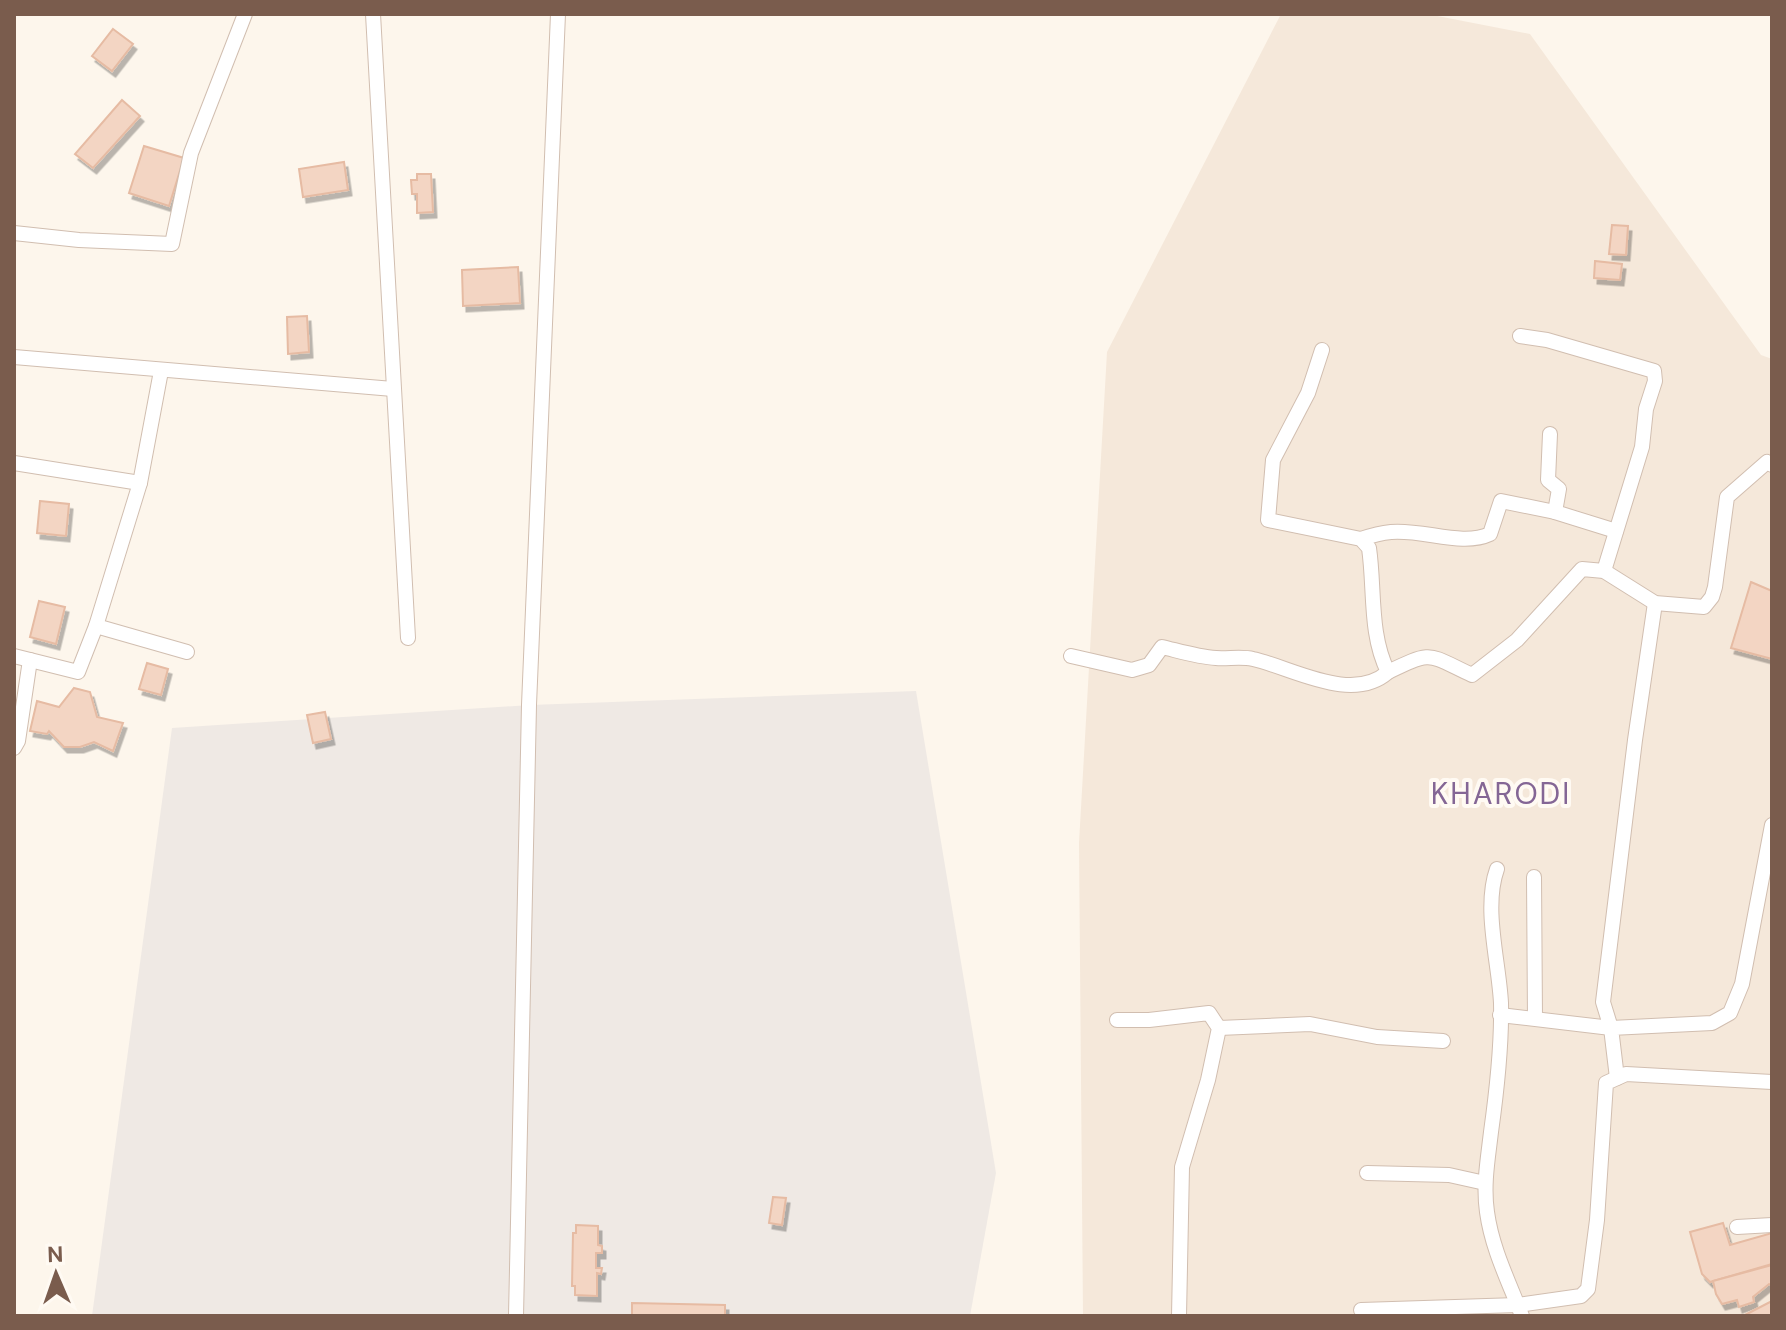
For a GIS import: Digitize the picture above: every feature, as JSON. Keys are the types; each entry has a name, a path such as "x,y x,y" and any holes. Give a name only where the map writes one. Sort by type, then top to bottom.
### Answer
{"street":[{"path":"14,233 79,240 172,244 191,153 245,14"},
{"path":"373,14 408,638"},
{"path":"516,1316 529,705 558,14"},
{"path":"1520,336 1547,340 1654,371 1655,381 1646,409 1642,447 1604,571"},
{"path":"1322,350 1308,393 1273,460 1268,520 1361,539 1391,532 1476,541 1490,534 1501,501 1555,512 1616,531"},
{"path":"14,357 393,389"},
{"path":"14,656 78,672 96,626 140,483 161,371"},
{"path":"1550,434 1548,480 1559,489 1555,512"},
{"path":"1071,656 1132,670 1149,665 1162,647 1217,659 1251,658 1330,682 1358,685 1377,682 1388,672 1421,656 1431,656 1472,675 1517,640 1582,569 1604,571 1655,603 1704,607 1712,597 1727,497 1770,460"},
{"path":"14,463 140,483"},
{"path":"1361,539 1369,548 1376,634 1388,672"},
{"path":"1617,1078 1611,1028 1603,1002 1655,603"},
{"path":"96,626 187,652"},
{"path":"14,748 18,741 30,660"},
{"path":"1500,1015 1611,1028 1712,1023 1730,1013 1742,984 1772,825"},
{"path":"1497,869 1491,884 1491,901 1500,1015 1496,1096 1485,1183 1486,1209 1491,1236 1520,1311"},
{"path":"1534,877 1535,1018"},
{"path":"1117,1020 1149,1020 1209,1013 1219,1028 1208,1080 1182,1167 1179,1316"},
{"path":"1219,1028 1310,1024 1377,1037 1443,1041"},
{"path":"1361,1310 1520,1311 1581,1296 1588,1289 1597,1220 1606,1083 1626,1074 1772,1082"},
{"path":"1367,1173 1449,1175 1485,1183"},
{"path":"1737,1227 1772,1225"}],"shaded area":[{"path":"1281,14 1427,14 1530,34 1761,355 1772,359 1772,1316 1083,1316 1079,843 1107,352"},
{"path":"916,691 996,1173 970,1316 92,1316 172,728 530,705"}],"building":[{"path":"113,29 133,44 112,71 92,56"},
{"path":"122,100 140,116 93,168 75,154"},
{"path":"144,146 184,158 169,206 129,193"},
{"path":"344,162 348,190 303,197 299,169"},
{"path":"417,174 431,174 433,212 417,213 417,194 412,194 411,180 417,180"},
{"path":"1612,225 1628,226 1626,255 1609,254"},
{"path":"1595,261 1622,264 1620,280 1594,278"},
{"path":"518,267 520,303 463,306 462,270"},
{"path":"307,316 309,352 288,354 287,317"},
{"path":"40,501 69,504 66,536 37,533"},
{"path":"1751,582 1772,591 1772,659 1731,648"},
{"path":"39,601 65,607 56,644 30,637"},
{"path":"147,663 168,669 161,695 139,689"},
{"path":"74,688 90,692 97,717 123,723 113,751 94,742 80,747 64,747 49,731 47,734 30,731 37,701 59,707"},
{"path":"325,712 331,739 313,743 307,715"},
{"path":"773,1197 786,1198 782,1225 769,1223"},
{"path":"1723,1223 1730,1245 1772,1233 1772,1264 1710,1282 1702,1274 1690,1232"},
{"path":"576,1225 598,1226 598,1245 602,1246 602,1253 596,1253 596,1268 602,1268 601,1274 597,1273 597,1296 575,1295 575,1286 572,1286 573,1233 576,1233"},
{"path":"1772,1265 1772,1285 1769,1284 1753,1297 1754,1302 1739,1307 1737,1300 1722,1304 1713,1281"},
{"path":"1772,1301 1772,1316 1743,1316"},
{"path":"632,1303 725,1305 725,1316 632,1316"}],"district":[{"name":"KHARODI","path":"1501,793"}]}
